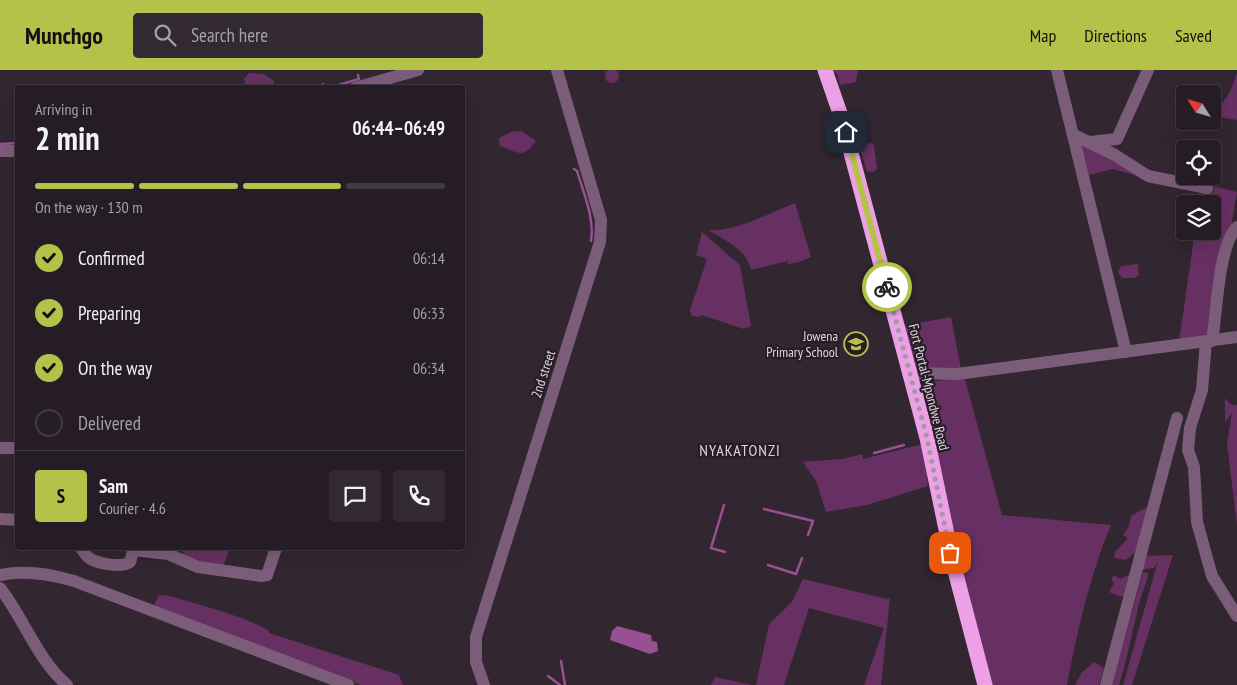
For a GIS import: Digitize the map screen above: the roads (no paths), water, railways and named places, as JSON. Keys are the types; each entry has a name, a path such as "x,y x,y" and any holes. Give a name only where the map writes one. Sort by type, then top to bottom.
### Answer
{"highway":[{"name":"Fort Portal-Mpondwe Road","path":"825,70 842,119 908,373 927,438 952,563 985,685"}],"street":[{"path":"375,85 402,81 418,70"},
{"name":"2nd street","path":"484,685 476,662 476,637 600,242 601,220 557,70"},
{"path":"1057,70 1126,352"},
{"path":"1088,142 1117,140 1148,70"},
{"path":"1074,135 1115,155 1148,176 1207,188"},
{"path":"0,151 15,151"},
{"path":"1237,227 1233,231 1228,244 1221,274 1202,390 1190,430 1188,450 1194,467 1197,522 1212,576 1237,616"},
{"path":"908,373 957,374 1237,337"},
{"path":"1106,685 1178,418"},
{"path":"1170,445 1190,430"},
{"path":"0,448 15,448"},
{"path":"0,519 15,520"},
{"path":"82,550 88,558 124,566 130,562 134,550"},
{"path":"168,550 198,567 261,576 267,575 275,550"},
{"path":"0,575 19,572 57,576 74,581 348,685"},
{"path":"0,588 14,607 44,662 68,685"}],"waterway":[{"path":"338,85 359,79 358,75"},
{"path":"0,144 15,143"},
{"path":"574,169 577,171 588,205 592,232 591,241"},
{"path":"874,453 904,445"},
{"path":"724,505 711,548 725,552"},
{"path":"764,509 813,521 808,535"},
{"path":"768,565 796,574 802,558"},
{"path":"561,661 565,685"},
{"path":"548,676 560,685"}],"place":[{"name":"Jowena Primary School","path":"856,344"}],"district":[{"name":"NYAKATONZI","path":"740,450"}]}
